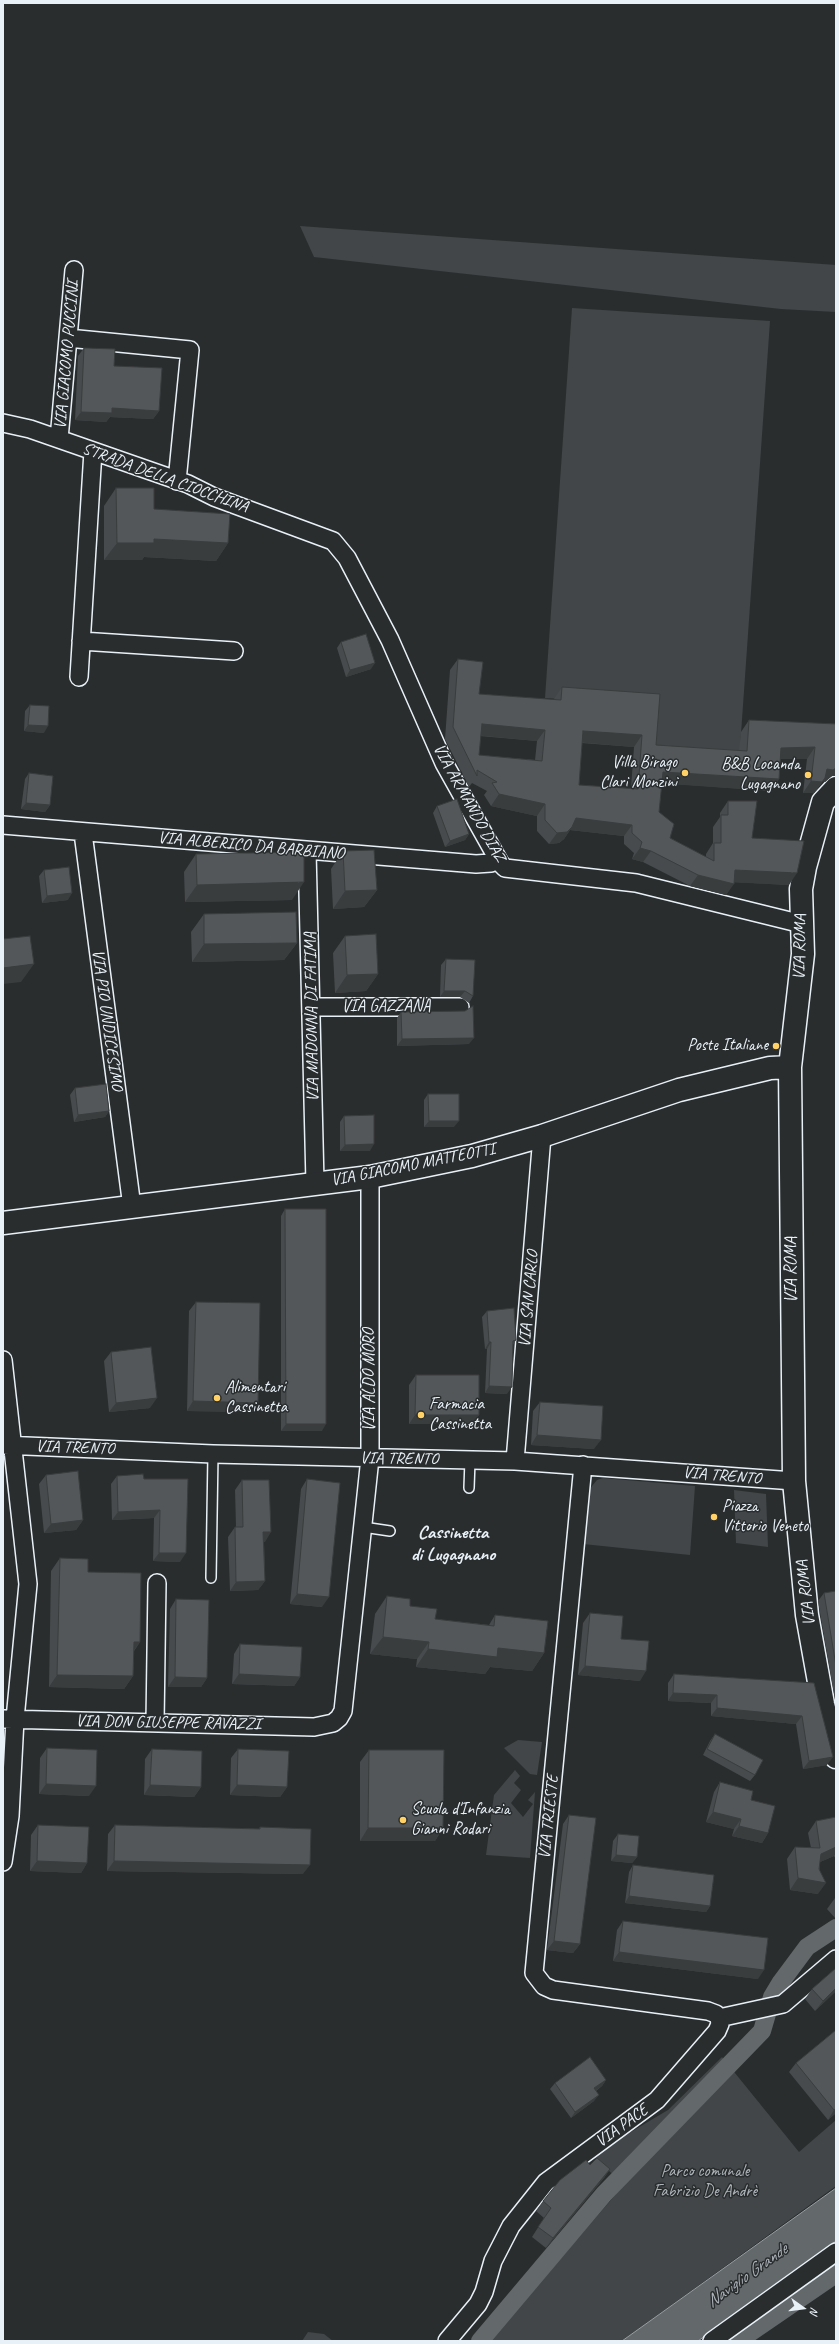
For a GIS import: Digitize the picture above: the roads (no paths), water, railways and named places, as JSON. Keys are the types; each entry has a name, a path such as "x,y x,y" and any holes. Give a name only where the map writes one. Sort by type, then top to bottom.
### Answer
{"street":[{"name":"VIA GIACOMO PUCCINI","path":"60,439 74,270"},
{"path":"68,338 190,350 177,481"},
{"name":"STRADA DELLA CIOCCHINA","path":"3,424 30,429 60,439 194,487 218,499 326,536"},
{"path":"79,677 93,451"},
{"name":"VIA ARMANDO DIAZ","path":"326,536 339,546 347,558 390,640 444,763 498,860 505,868 636,884 802,924"},
{"path":"81,641 234,650"},
{"name":"VIA ROMA","path":"836,788 823,802 805,867 800,898 803,954 790,1066 794,1481 807,1615 823,1704 836,1757"},
{"name":"VIA ALBERICO DA BARBIANO","path":"3,825 83,833 476,864 491,863 498,860"},
{"name":"VIA PIO UNDICESIMO","path":"83,833 132,1206"},
{"name":"VIA MADONNA DI FATIMA","path":"307,851 312,1007 315,1183"},
{"name":"VIA GAZZANA","path":"312,1007 460,1008"},
{"name":"VIA GIACOMO MATTEOTTI","path":"3,1223 370,1177 472,1156 542,1136 679,1090 770,1068 790,1066"},
{"name":"VIA SAN CARLO","path":"515,1461 542,1136"},
{"name":"VIA ALDO MORO","path":"338,1725 343,1711 370,1458 370,1177"},
{"path":"3,1360 7,1445 28,1584 9,1719 10,1816 3,1862"},
{"name":"VIA TRENTO","path":"7,1445 213,1454 515,1461 794,1481"},
{"name":"VIA TRIESTE","path":"583,1465 534,1973 544,1986 553,1990 708,2011 716,2014 719,2018"},
{"path":"156,1723 157,1583"},
{"name":"VIA DON GIUSEPPE RAVAZZI","path":"9,1719 314,1727 338,1725"},
{"path":"719,2018 759,2008 783,2004 836,1959"},
{"name":"VIA PACE","path":"447,2341 478,2304 484,2292 492,2261 511,2226 546,2182 657,2100 717,2031 720,2024 719,2018"},
{"path":"712,2341 836,2252"}],"lane":[{"path":"211,1578 213,1454"},
{"path":"469,1488 470,1460"},
{"path":"363,1527 390,1531"}],"water":[{"name":"Naviglio Grande","path":"836,2188 836,2241 698,2341 622,2341"}],"waterway":[{"path":"480,2341 604,2194 762,2031 772,1997 781,1982 807,1947 836,1928"},
{"path":"738,2341 836,2274"}],"place":[{"name":"Villa Birago Clari Monzini","path":"685,773"},
{"name":"B&B Locanda Lugagnano","path":"808,775"},
{"name":"Poste Italiane","path":"776,1046"},
{"name":"Alimentari Cassinetta","path":"217,1398"},
{"name":"Farmacia Cassinetta","path":"421,1415"},
{"name":"Piazza Vittorio Veneto","path":"714,1517"},
{"name":"Scuola d'Infanzia Gianni Rodari","path":"403,1820"}],"district":[{"name":"Cassinetta di Lugagnano","path":"453,1544"}],"park label":[{"name":"Parco comunale Fabrizio De Andrè","path":"705,2182"}]}
